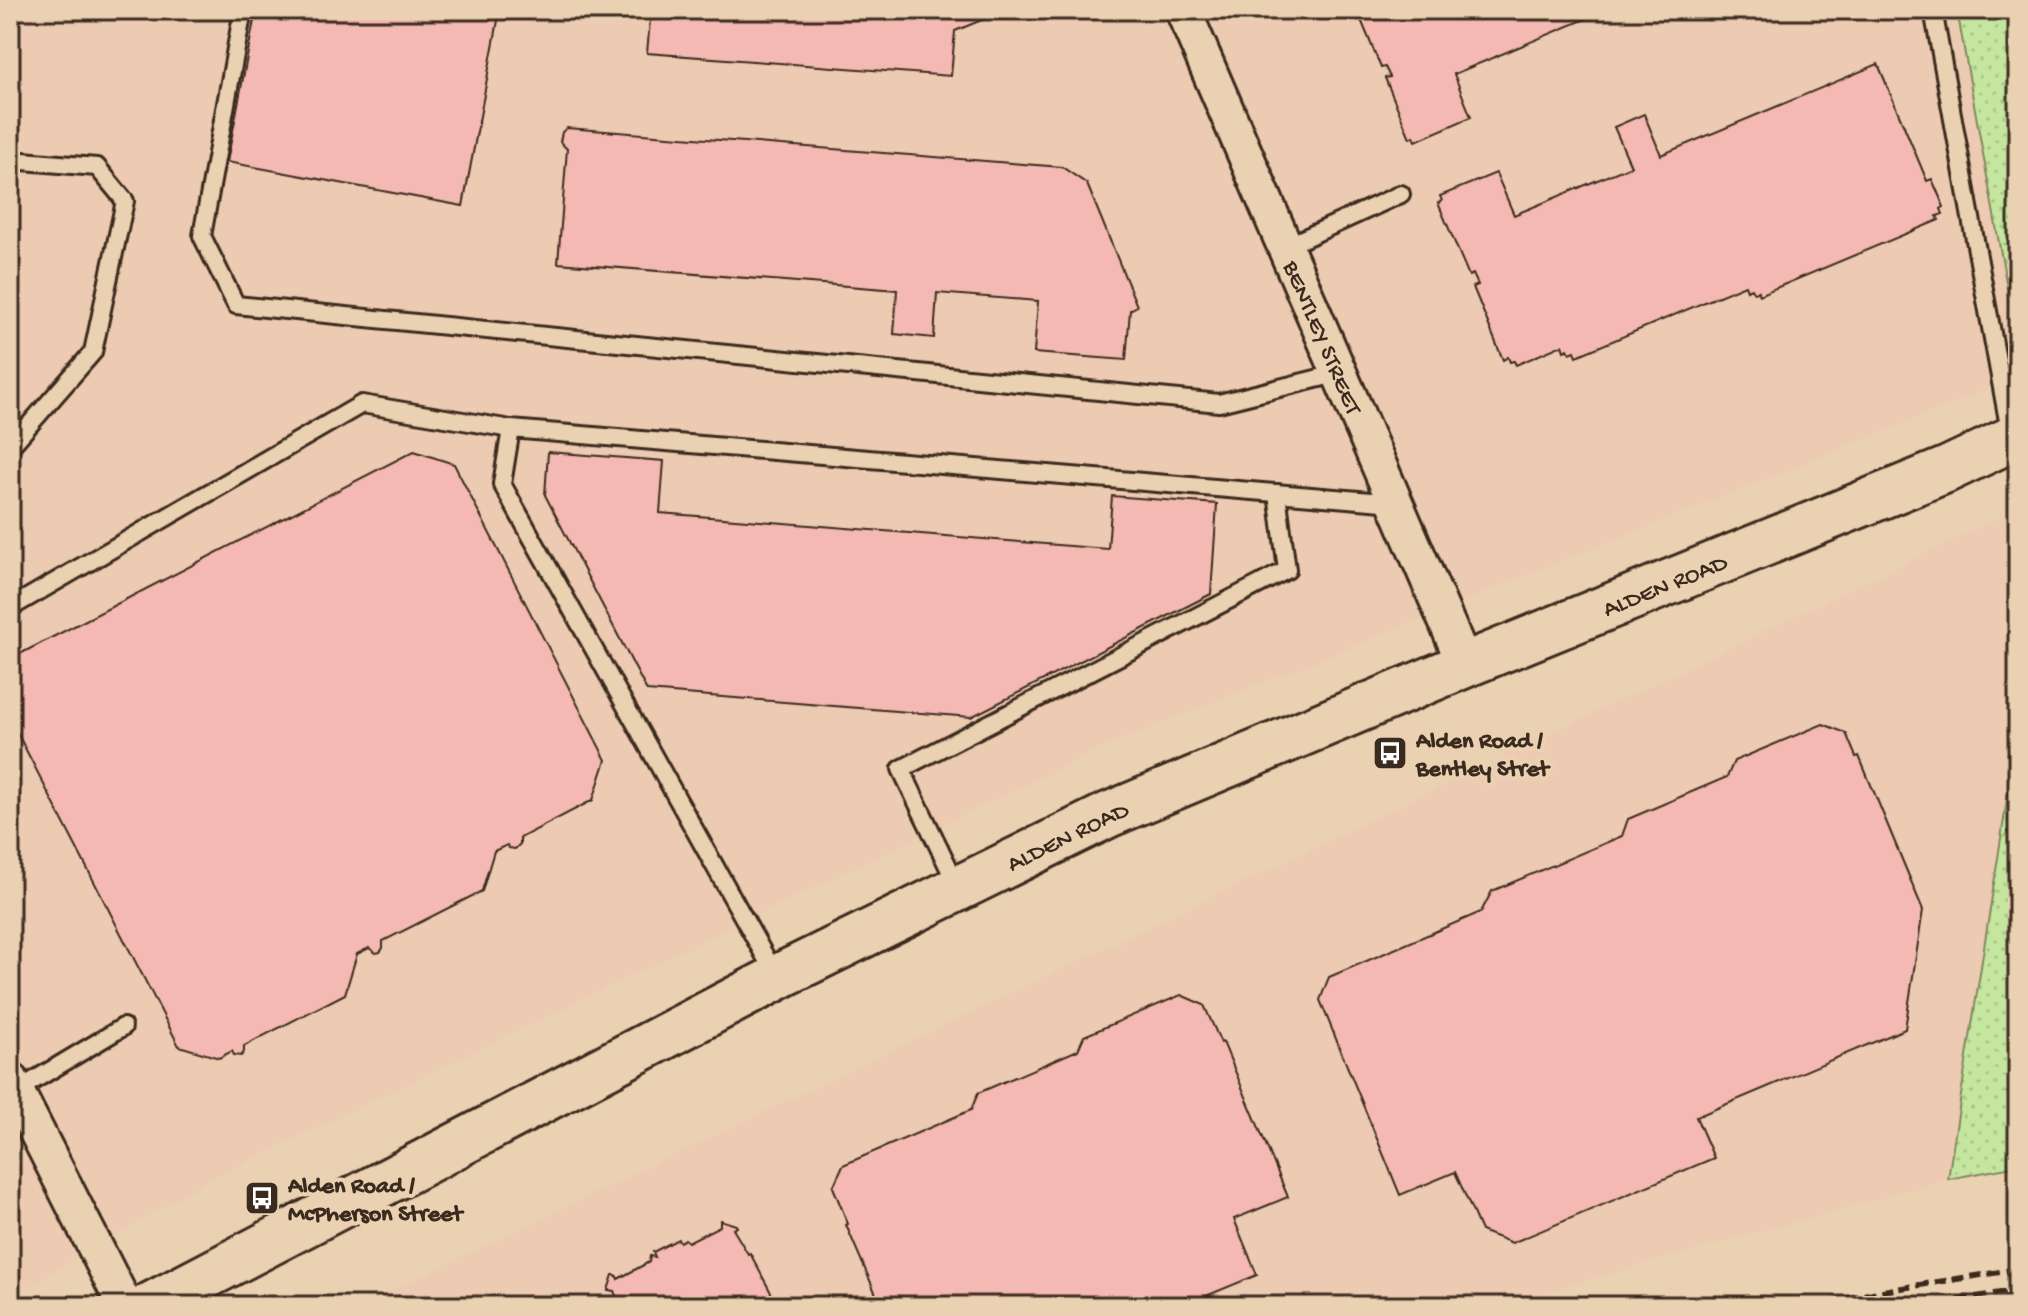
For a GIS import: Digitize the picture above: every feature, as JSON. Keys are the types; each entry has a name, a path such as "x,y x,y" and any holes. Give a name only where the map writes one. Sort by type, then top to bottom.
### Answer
{"main road":[{"name":"ALDEN ROAD","path":"149,1306 777,978 1108,815 1465,665 1931,476 2014,438"}],"street":[{"name":"BENTLEY STREET","path":"1183,10 1465,665"},
{"path":"13,1085 125,1306"}],"lane":[{"path":"243,10 202,236 236,305 1219,403 1340,373"},
{"path":"1933,10 2014,438"},
{"path":"10,160 97,167 125,201 93,352 10,447"},
{"path":"1285,247 1401,194"},
{"path":"10,608 362,404 511,429 1395,503"},
{"path":"511,429 502,484 777,978"},
{"path":"959,888 901,769 1287,570 1277,493"},
{"path":"13,1085 123,1027"}],"shaded area":[{"path":"10,10 2018,10 2018,377 1110,744 208,1180 10,1298"},
{"path":"2018,509 2018,729 1948,1179 1495,1306 360,1306"}],"green space":[{"path":"1957,10 2018,10 2018,348"},
{"path":"2018,729 2018,1166 1948,1179"}],"building":[{"path":"256,10 500,10 463,206 227,162"},
{"path":"651,10 1006,10 955,31 951,76 647,53"},
{"path":"1357,10 1607,10 1454,74 1471,117 1416,141 1414,136 1410,138 1385,78 1390,77 1385,67 1381,68"},
{"path":"1878,64 1927,181 1932,179 1944,207 1941,209 1943,214 1937,216 1939,220 1759,295 1751,288 1747,290 1745,285 1577,356 1575,351 1564,351 1562,345 1516,365 1508,357 1503,360 1473,287 1478,285 1473,274 1469,276 1438,203 1442,201 1440,196 1496,173 1514,215 1631,166 1614,127 1644,114 1661,155"},
{"path":"567,128 1062,167 1087,184 1137,306 1130,310 1126,360 1034,353 1038,301 937,293 934,338 894,334 897,290 558,263 567,149 560,142 562,132"},
{"path":"414,451 454,464 606,760 593,800 520,838 520,844 515,849 507,845 494,851 482,891 383,941 380,952 369,948 357,954 345,994 244,1046 241,1056 234,1055 232,1051 219,1058 179,1046 10,719 12,658"},
{"path":"548,452 664,461 660,513 1108,549 1112,496 1217,504 1211,594 971,717 647,691 545,495"},
{"path":"1823,724 1846,733 1856,757 1859,756 1923,910 1905,1029 1696,1117 1714,1158 1512,1243 1481,1231 1455,1172 1400,1195 1320,1000 1329,977 1481,912 1492,891 1622,836 1628,819 1727,777 1734,761"},
{"path":"1181,995 1204,1005 1223,1042 1288,1197 1234,1219 1257,1275 1182,1306 881,1306 833,1187 843,1165 971,1110 978,1093 1078,1050 1084,1036"},
{"path":"720,1220 736,1225 733,1229 750,1253 778,1306 620,1306 614,1291 608,1290 613,1275 618,1279 649,1262 650,1256 655,1257 653,1252 678,1239 688,1242 720,1226"}],"railway":[{"path":"1811,1306 2018,1269"},
{"path":"1922,1306 2018,1290"}],"place":[{"name":"Alden Road / Bentley Stret","path":"1390,753"},
{"name":"Alden Road / McPherson Street","path":"262,1198"}]}
